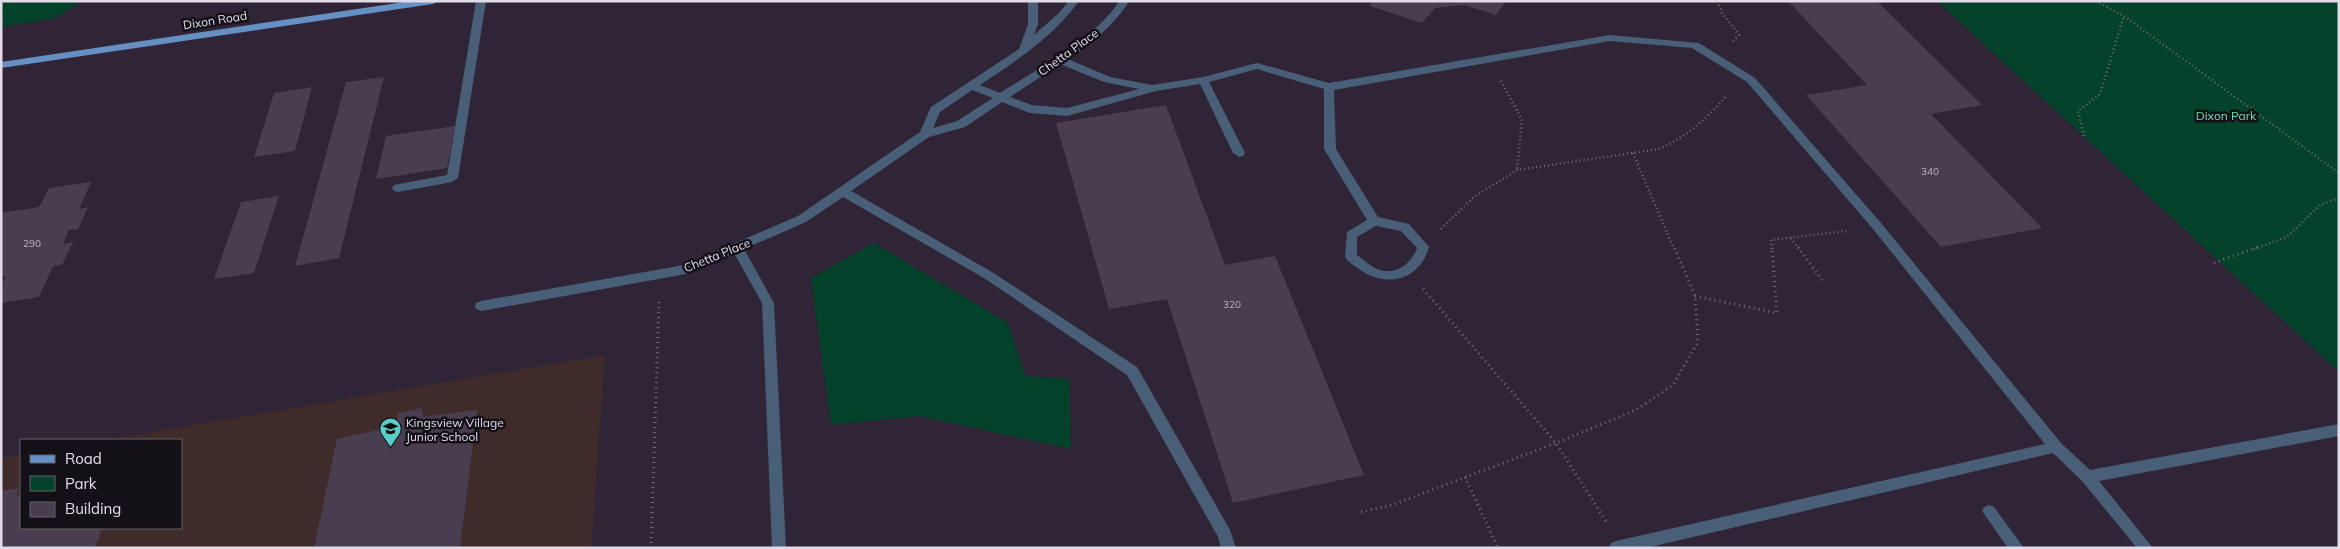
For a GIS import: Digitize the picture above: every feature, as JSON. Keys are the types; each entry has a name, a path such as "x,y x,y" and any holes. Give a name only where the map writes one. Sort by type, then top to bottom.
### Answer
{"main road":[{"name":"Dixon Road","path":"1,65 433,1"}],"street":[{"path":"398,188 452,178 481,1"},
{"path":"1023,52 1033,24 1033,1"},
{"path":"925,134 934,110 1023,52 1063,16 1074,1"},
{"name":"Chetta Place","path":"481,306 686,270 802,219 925,134 961,124 1080,46 1104,26 1124,1"},
{"path":"972,86 1030,109 1066,112 1156,88 1203,80 1257,66 1329,87 1610,38 1695,45 1751,80 1878,226 2056,447 2087,477 2146,548"},
{"path":"1059,59 1108,80 1156,88"},
{"path":"1203,80 1239,152"},
{"path":"1329,87 1330,149 1374,221"},
{"path":"842,191 988,275 1132,371 1224,535 1229,548"},
{"path":"1374,221 1405,227 1423,248 1420,261 1408,271 1377,274 1351,258 1351,234 1374,221"},
{"path":"737,247 768,303 778,548"},
{"path":"2087,477 2339,430"},
{"path":"1619,547 2056,447"},
{"path":"1989,511 2016,548"}],"path":[{"path":"1717,59 1739,35 1722,13 1718,1"},
{"path":"2096,1 2124,16 2227,94 2339,173"},
{"path":"2084,136 2078,111 2100,94 2124,16"},
{"path":"1489,59 1522,120 1517,170"},
{"path":"1423,248 1474,197 1517,170 1659,149 1680,141 1708,117 1744,76"},
{"path":"1361,512 1392,505 1556,443 1636,410 1673,385 1698,342 1694,296 1633,153"},
{"path":"2214,263 2287,237 2320,206 2339,198"},
{"path":"1694,296 1777,313 1771,240 1878,226"},
{"path":"1791,238 1822,280"},
{"path":"1408,271 1556,443 1619,547"},
{"path":"651,548 660,274"},
{"path":"1465,477 1498,548"}],"shaded area":[{"name":"Kingsview Village Junior School","path":"605,355 591,548 1,548 1,458 20,455 20,529 182,529 182,439 112,439"}],"green space":[{"path":"1,1 81,1 56,18 1,27"},
{"name":"Dixon Park","path":"1937,1 2339,1 2339,372"},
{"path":"874,243 1008,323 1025,376 1069,379 1071,449 919,416 831,425 811,278"}],"building":[{"path":"1372,1 1506,1 1496,15 1465,5 1435,8 1422,23 1370,6"},
{"path":"1788,1 1877,1 1982,105 1931,114 2042,228 1941,247 1806,95 1867,85"},
{"path":"384,77 339,258 295,266 346,82"},
{"path":"312,87 295,151 254,157 274,93"},
{"path":"1166,105 1225,265 1275,256 1364,475 1233,503 1167,299 1109,309 1056,123"},
{"path":"455,126 447,168 376,179 386,136"},
{"path":"91,182 79,209 88,207 78,229 69,230 63,244 73,242 62,265 53,266 39,297 1,303 1,286 6,276 1,277 1,213 39,207 49,188"},
{"path":"279,196 254,273 214,279 241,202"},
{"path":"422,408 423,417 477,410 460,548 314,548 337,439 396,426 398,413"},
{"path":"19,488 16,496 20,495 20,529 102,529 95,548 1,548 1,491"}],"place":[{"name":"Kingsview Village Junior School","path":"390,448"}]}
